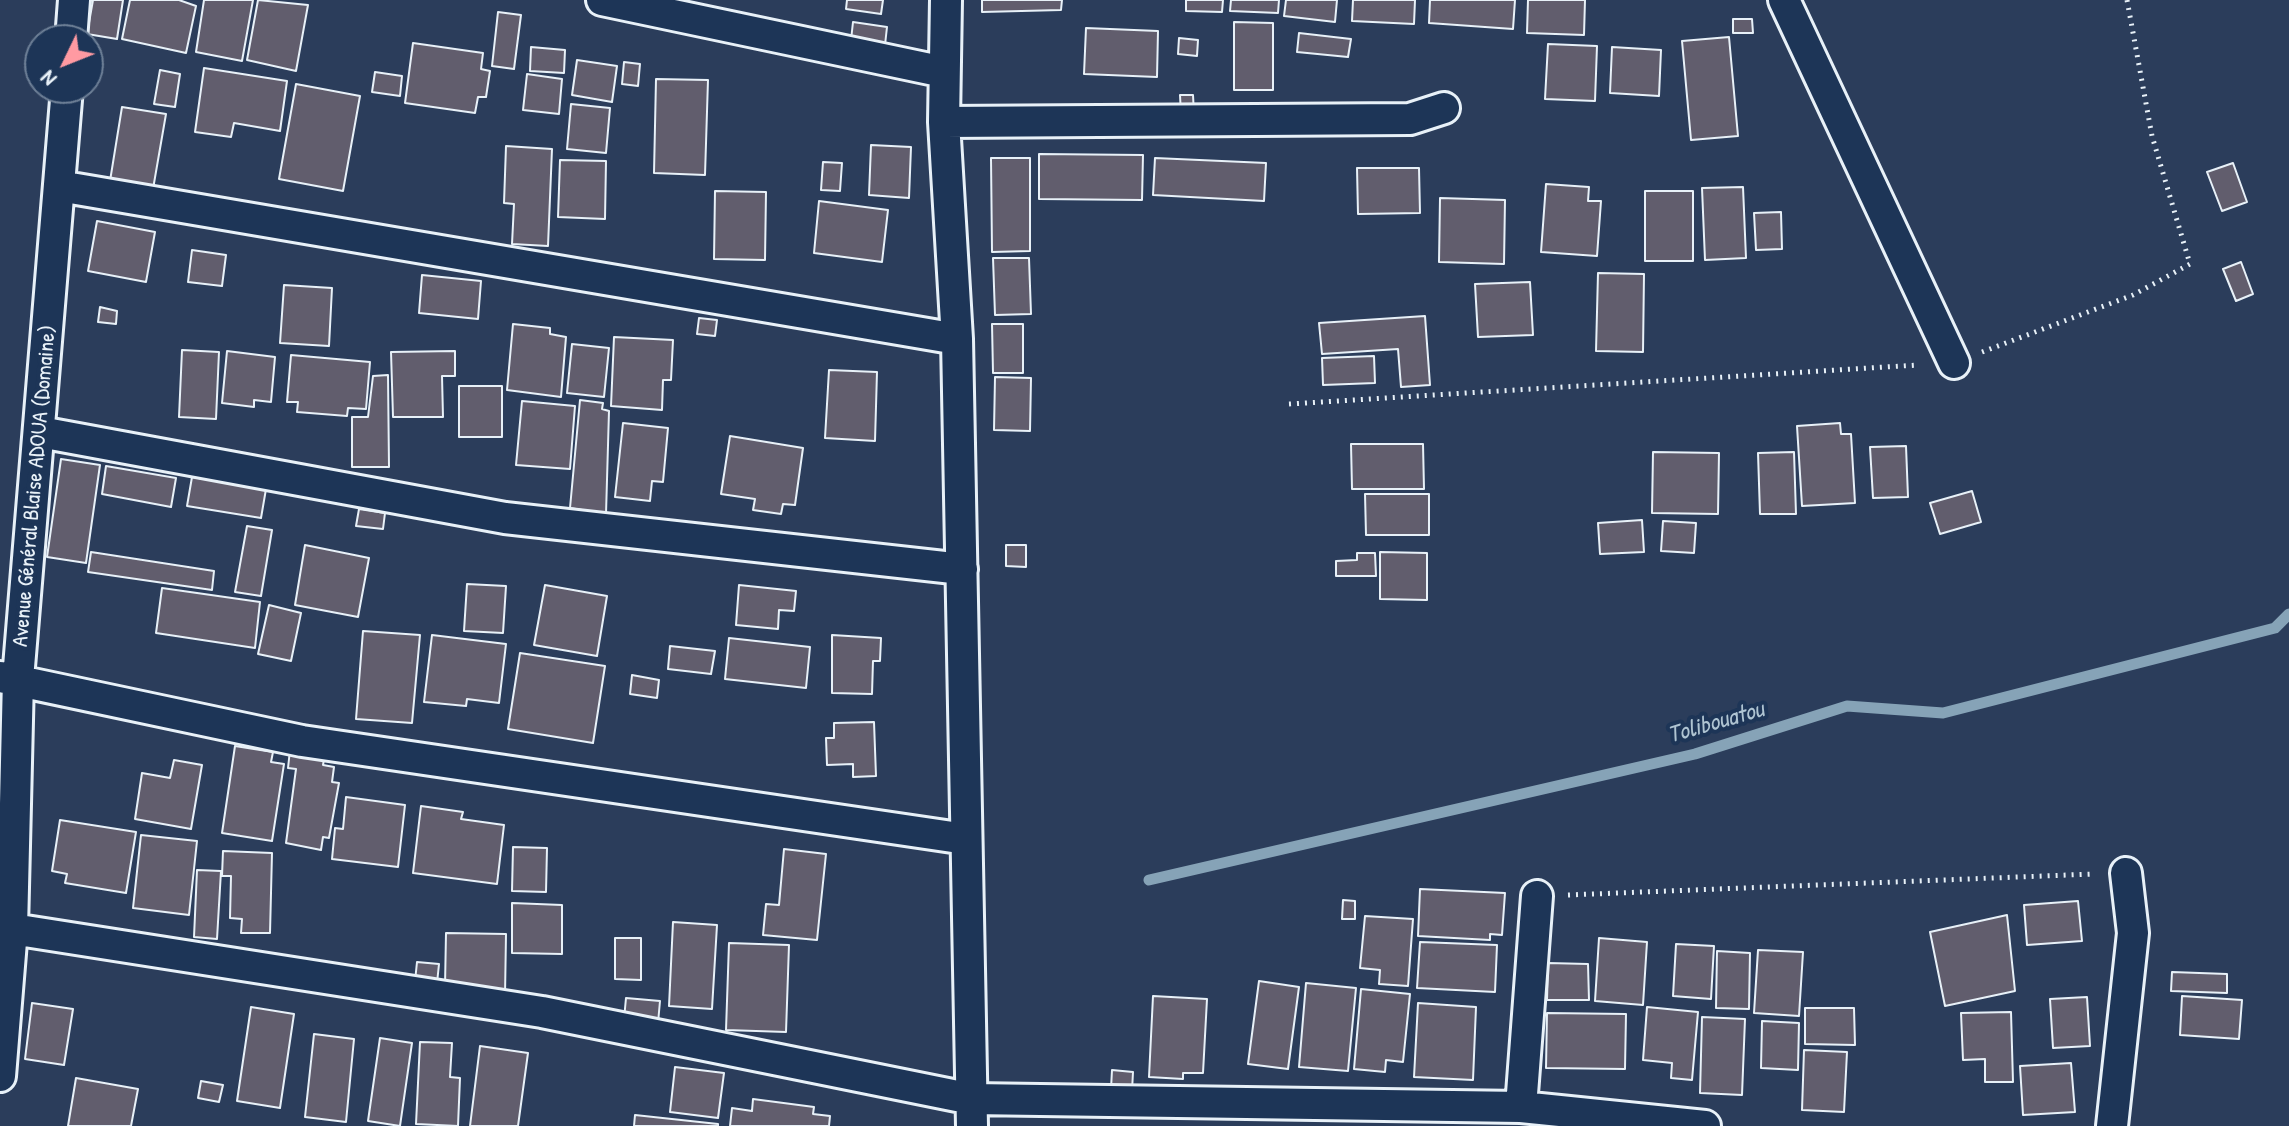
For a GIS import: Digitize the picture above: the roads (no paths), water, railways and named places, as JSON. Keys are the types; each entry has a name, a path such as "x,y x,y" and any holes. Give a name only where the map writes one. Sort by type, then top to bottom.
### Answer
{"street":[{"path":"72,24 74,0"},
{"path":"602,0 944,72"},
{"path":"946,0 944,122 957,339 972,1113"},
{"path":"1784,0 1954,363"},
{"name":"Avenue Général Blaise ADOUA (Domaine)","path":"0,1076 6,928 9,678 40,432 66,104"},
{"path":"944,122 1410,119 1444,108"},
{"path":"59,186 957,339"},
{"path":"40,432 505,518 962,569"},
{"path":"9,678 302,741 966,839"},
{"path":"2112,1126 2133,933 2126,873"},
{"path":"1521,1107 1537,896"},
{"path":"6,928 542,1012 972,1113 1521,1107 1705,1126"}],"waterway":[{"name":"Tolibouatou","path":"1149,880 1695,754 1847,706 1943,713 2275,628 2289,614"}]}
